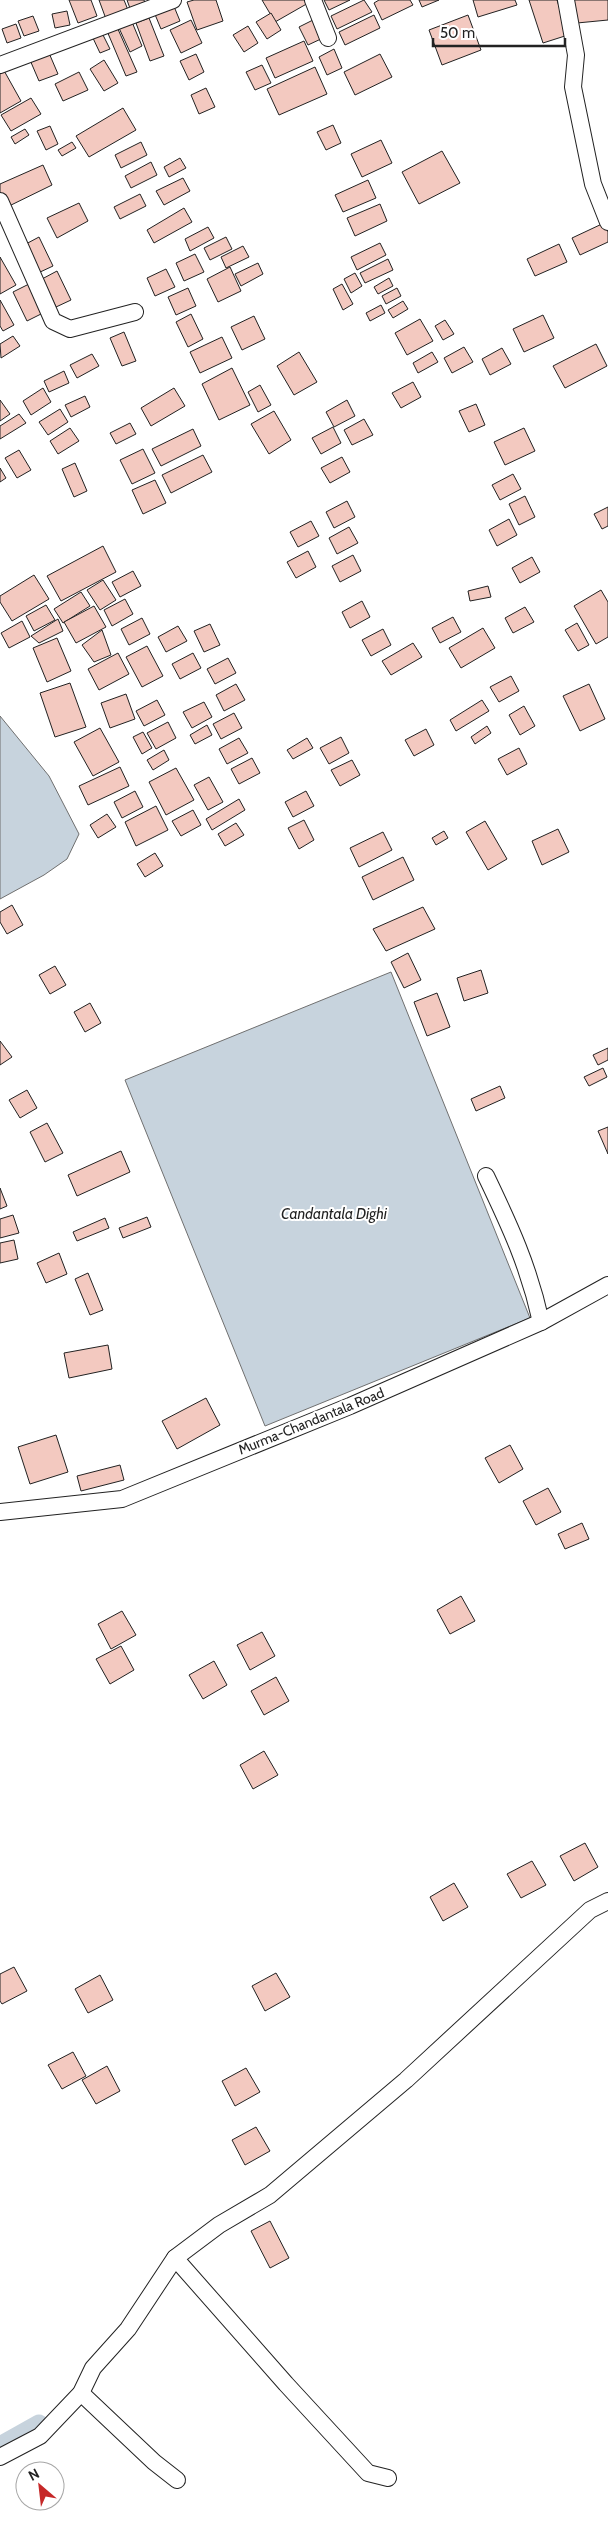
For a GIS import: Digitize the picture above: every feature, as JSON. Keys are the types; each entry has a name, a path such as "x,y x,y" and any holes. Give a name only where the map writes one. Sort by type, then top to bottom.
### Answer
{"street":[{"path":"0,65 173,0"},
{"path":"313,0 328,38"},
{"path":"566,0 576,55 573,87 593,184 608,222"},
{"path":"0,201 53,321 70,329 135,312"},
{"path":"486,1176 518,1243 533,1286 541,1322"},
{"name":"Murma-Chandantala Road","path":"0,1512 122,1499 350,1406 541,1322 608,1285"},
{"path":"0,2457 40,2436 81,2394 93,2368 128,2329 175,2258 219,2225 270,2195 406,2080 590,1910 608,1901"},
{"path":"175,2258 286,2384 368,2473 388,2478"},
{"path":"81,2394 154,2462 177,2480"}],"water":[{"path":"0,716 49,776 79,834 67,859 44,875 0,899"},
{"name":"Candantala Dighi","path":"391,972 530,1318 265,1426 125,1080"}],"building":[{"path":"69,0 91,0 97,16 78,23"},
{"path":"99,0 124,0 128,10 106,19"},
{"path":"127,0 144,0 147,8 132,14"},
{"path":"194,0 216,0 223,21 197,30 187,2"},
{"path":"262,0 308,0 310,2 275,22"},
{"path":"324,0 350,0 329,10"},
{"path":"364,0 372,12 337,29 331,16"},
{"path":"379,0 410,0 413,5 382,20 374,3"},
{"path":"419,0 439,0 422,7"},
{"path":"473,0 515,0 517,5 478,17"},
{"path":"529,0 557,0 568,35 543,43"},
{"path":"574,0 608,0 608,20 577,23"},
{"path":"173,4 180,21 161,29 154,12"},
{"path":"67,11 70,25 55,28 52,14"},
{"path":"271,13 281,30 267,39 256,22"},
{"path":"374,15 380,28 345,45 339,32"},
{"path":"468,15 481,50 442,65 429,30"},
{"path":"33,16 39,31 24,36 18,21"},
{"path":"149,18 164,56 150,61 136,23"},
{"path":"315,19 323,38 308,45 299,27"},
{"path":"191,20 202,43 181,53 170,30"},
{"path":"132,22 142,46 130,52 119,28"},
{"path":"16,24 21,38 7,43 2,29"},
{"path":"248,26 258,43 244,52 233,35"},
{"path":"117,27 137,72 126,76 107,31"},
{"path":"101,31 110,49 100,53 92,36"},
{"path":"304,41 313,61 275,78 266,58"},
{"path":"334,49 342,68 327,75 319,57"},
{"path":"49,53 58,74 39,81 30,60"},
{"path":"196,54 204,72 189,80 180,61"},
{"path":"380,54 392,77 355,95 344,72"},
{"path":"104,60 118,83 104,91 90,69"},
{"path":"262,65 271,83 255,90 246,72"},
{"path":"2,67 21,101 0,113 0,68"},
{"path":"315,67 327,94 279,115 267,89"},
{"path":"79,72 88,90 63,101 55,84"},
{"path":"206,88 215,107 199,114 191,95"},
{"path":"31,98 41,114 11,131 1,115"},
{"path":"123,108 136,130 89,157 76,136"},
{"path":"333,125 341,143 326,150 317,132"},
{"path":"50,126 58,144 46,150 37,131"},
{"path":"25,129 29,135 15,144 11,137"},
{"path":"381,140 392,163 362,177 351,154"},
{"path":"72,142 76,148 62,156 58,150"},
{"path":"141,142 147,155 121,168 115,155"},
{"path":"442,151 460,183 419,204 402,172"},
{"path":"180,158 186,168 169,177 164,167"},
{"path":"151,162 157,175 131,188 125,176"},
{"path":"43,165 52,185 5,208 0,197 0,184"},
{"path":"183,178 190,191 164,205 156,191"},
{"path":"368,180 376,198 343,212 335,195"},
{"path":"140,194 146,206 120,219 114,207"},
{"path":"79,203 88,221 57,238 47,218"},
{"path":"380,204 387,221 355,236 347,218"},
{"path":"184,208 192,222 154,243 147,230"},
{"path":"604,223 608,232 608,242 580,255 572,238"},
{"path":"208,227 214,238 190,251 185,239"},
{"path":"39,237 53,266 38,273 24,245"},
{"path":"226,237 232,249 210,260 204,248"},
{"path":"380,243 386,255 357,270 351,257"},
{"path":"559,244 567,262 535,276 527,259"},
{"path":"243,246 249,257 226,268 221,257"},
{"path":"195,254 204,272 184,281 176,263"},
{"path":"0,257 16,285 0,294"},
{"path":"388,259 393,270 365,283 360,273"},
{"path":"258,263 263,274 241,286 235,274"},
{"path":"230,267 241,291 218,302 207,279"},
{"path":"166,269 175,287 155,296 147,278"},
{"path":"57,271 71,300 56,307 42,279"},
{"path":"355,273 362,286 351,293 344,279"},
{"path":"389,278 393,286 378,294 374,287"},
{"path":"29,284 43,313 27,321 13,292"},
{"path":"342,284 353,304 343,310 333,289"},
{"path":"188,288 196,306 176,315 168,297"},
{"path":"397,288 401,296 386,304 382,296"},
{"path":"0,300 14,325 3,331 0,326"},
{"path":"403,301 408,309 393,318 388,310"},
{"path":"381,305 385,313 370,321 366,313"},
{"path":"191,314 203,339 188,347 176,322"},
{"path":"543,315 554,338 524,352 513,329"},
{"path":"254,316 265,339 242,350 231,327"},
{"path":"420,319 433,341 407,355 395,333"},
{"path":"445,320 454,334 443,340 435,326"},
{"path":"124,332 136,361 122,366 110,338"},
{"path":"13,336 20,346 1,358 0,344"},
{"path":"222,337 232,358 200,373 190,352"},
{"path":"596,344 607,366 565,388 553,366"},
{"path":"464,347 473,362 452,373 444,358"},
{"path":"502,348 511,364 490,375 482,359"},
{"path":"299,352 317,382 294,395 277,366"},
{"path":"432,352 438,362 418,373 413,363"},
{"path":"92,354 99,366 77,378 70,365"},
{"path":"232,368 250,405 219,420 202,384"},
{"path":"64,371 69,383 49,392 44,381"},
{"path":"413,382 421,397 401,408 392,393"},
{"path":"260,385 271,405 258,412 248,392"},
{"path":"43,388 51,402 31,415 23,401"},
{"path":"174,388 185,406 151,426 141,408"},
{"path":"85,396 90,407 71,417 65,405"},
{"path":"0,400 10,414 0,421"},
{"path":"347,400 355,416 334,427 326,412"},
{"path":"476,404 485,425 469,432 459,411"},
{"path":"60,409 68,422 48,435 39,422"},
{"path":"274,411 291,440 269,454 251,424"},
{"path":"19,414 26,423 0,439 0,426"},
{"path":"364,419 373,435 352,445 344,430"},
{"path":"130,423 136,434 116,444 110,433"},
{"path":"333,427 341,443 321,454 312,438"},
{"path":"70,428 79,441 58,454 50,441"},
{"path":"524,428 535,451 505,465 494,442"},
{"path":"193,429 201,446 161,466 152,449"},
{"path":"143,449 155,473 132,484 120,460"},
{"path":"19,450 31,470 17,478 5,458"},
{"path":"203,455 212,472 171,493 162,475"},
{"path":"342,457 350,472 330,483 321,468"},
{"path":"75,463 87,491 74,497 62,469"},
{"path":"0,468 6,478 0,482"},
{"path":"513,474 521,489 500,500 492,485"},
{"path":"155,480 166,503 143,514 132,490"},
{"path":"525,496 535,517 519,525 509,504"},
{"path":"347,501 355,517 334,528 326,512"},
{"path":"608,507 608,526 602,529 594,514"},
{"path":"509,519 517,535 497,546 489,530"},
{"path":"311,521 319,536 298,547 290,532"},
{"path":"349,527 358,543 337,554 329,538"},
{"path":"103,546 116,572 61,601 47,576"},
{"path":"308,551 316,567 296,578 287,562"},
{"path":"353,555 361,571 340,582 332,566"},
{"path":"532,557 540,572 520,583 512,568"},
{"path":"133,571 141,586 120,597 112,582"},
{"path":"34,575 49,599 12,621 0,602 0,596"},
{"path":"103,580 116,600 100,610 87,590"},
{"path":"488,586 491,597 470,601 468,591"},
{"path":"601,590 608,602 608,637 596,644 574,606"},
{"path":"81,592 90,606 63,623 54,609"},
{"path":"125,599 133,614 112,626 104,610"},
{"path":"362,601 370,617 350,628 342,612"},
{"path":"46,605 55,620 34,631 26,616"},
{"path":"94,606 106,627 76,643 64,622"},
{"path":"525,607 534,622 513,633 505,618"},
{"path":"453,617 461,632 440,643 432,628"},
{"path":"142,618 150,634 129,645 121,629"},
{"path":"58,619 63,631 39,643 31,636"},
{"path":"22,621 30,637 9,648 1,633"},
{"path":"577,623 589,645 578,651 565,630"},
{"path":"210,624 220,645 204,652 194,631"},
{"path":"178,626 187,641 166,652 158,637"},
{"path":"483,628 495,648 461,668 449,648"},
{"path":"383,629 391,645 371,656 362,640"},
{"path":"102,630 111,655 94,662 82,645"},
{"path":"57,638 71,671 47,682 33,648"},
{"path":"413,643 422,657 391,675 382,661"},
{"path":"147,646 163,676 142,687 126,657"},
{"path":"118,653 129,674 99,690 88,669"},
{"path":"193,653 201,668 180,679 172,664"},
{"path":"228,658 236,673 215,684 207,669"},
{"path":"511,676 519,691 499,702 490,687"},
{"path":"70,683 86,727 55,737 40,693"},
{"path":"236,684 245,700 224,711 216,695"},
{"path":"589,684 605,719 580,731 563,696"},
{"path":"126,694 135,719 110,728 101,703"},
{"path":"157,700 165,715 144,726 136,711"},
{"path":"482,700 489,711 456,731 450,720"},
{"path":"204,702 212,717 192,728 183,712"},
{"path":"524,706 535,726 520,735 509,715"},
{"path":"234,713 242,728 221,739 213,724"},
{"path":"168,722 176,738 156,749 147,733"},
{"path":"207,725 212,735 195,744 190,735"},
{"path":"487,726 491,733 475,744 471,737"},
{"path":"100,728 119,762 93,776 74,742"},
{"path":"426,729 434,745 414,756 405,740"},
{"path":"143,732 152,748 142,754 133,737"},
{"path":"341,737 349,753 329,764 320,748"},
{"path":"239,738 248,753 227,764 219,749"},
{"path":"307,738 313,748 293,759 287,750"},
{"path":"519,748 527,764 507,775 498,759"},
{"path":"164,750 169,760 153,770 147,760"},
{"path":"252,758 260,773 239,784 231,769"},
{"path":"352,760 360,775 340,786 331,770"},
{"path":"120,767 129,786 88,805 79,786"},
{"path":"176,768 194,800 166,815 149,782"},
{"path":"209,777 223,802 208,810 194,785"},
{"path":"135,791 143,807 122,818 114,802"},
{"path":"306,791 314,806 293,817 285,802"},
{"path":"239,799 245,810 212,830 206,819"},
{"path":"156,806 168,830 136,846 125,822"},
{"path":"193,810 201,825 181,836 172,821"},
{"path":"107,814 116,827 98,838 90,825"},
{"path":"304,820 314,840 299,849 288,828"},
{"path":"485,821 507,859 488,870 466,832"},
{"path":"236,823 244,835 225,846 218,834"},
{"path":"558,829 569,852 542,865 532,841"},
{"path":"444,831 448,838 436,845 432,838"},
{"path":"383,832 392,850 359,867 350,848"},
{"path":"155,853 163,866 145,877 137,864"},
{"path":"403,857 414,880 373,900 362,877"},
{"path":"12,905 23,925 7,934 0,922 0,912"},
{"path":"423,907 435,929 386,951 373,929"},
{"path":"408,953 421,980 404,988 391,962"},
{"path":"55,966 66,985 50,994 39,975"},
{"path":"481,970 488,993 464,1001 457,978"},
{"path":"437,993 450,1027 427,1036 414,1002"},
{"path":"90,1003 101,1023 85,1032 74,1012"},
{"path":"0,1041 12,1057 0,1065"},
{"path":"608,1048 608,1060 598,1065 593,1055"},
{"path":"603,1068 607,1077 589,1086 584,1077"},
{"path":"500,1086 505,1098 476,1111 471,1099"},
{"path":"27,1090 37,1108 20,1118 9,1100"},
{"path":"47,1123 63,1153 45,1162 30,1132"},
{"path":"608,1127 608,1154 598,1131"},
{"path":"121,1151 130,1172 77,1196 68,1175"},
{"path":"0,1188 7,1206 0,1209"},
{"path":"13,1215 19,1233 0,1238 0,1219"},
{"path":"147,1217 151,1227 123,1238 119,1228"},
{"path":"105,1218 109,1228 77,1241 73,1232"},
{"path":"14,1240 18,1259 0,1263 0,1243"},
{"path":"59,1253 67,1274 46,1283 37,1263"},
{"path":"88,1273 103,1310 90,1315 75,1279"},
{"path":"108,1345 112,1369 69,1378 64,1353"},
{"path":"206,1398 220,1425 177,1449 162,1421"},
{"path":"56,1435 68,1472 30,1484 18,1447"},
{"path":"510,1445 523,1469 499,1483 485,1458"},
{"path":"120,1465 124,1480 81,1491 77,1476"},
{"path":"548,1488 561,1512 536,1525 523,1501"},
{"path":"582,1523 589,1539 565,1549 558,1534"},
{"path":"461,1596 475,1621 450,1634 437,1610"},
{"path":"122,1611 136,1635 111,1649 98,1624"},
{"path":"262,1632 275,1656 250,1670 237,1645"},
{"path":"121,1646 134,1670 110,1684 96,1659"},
{"path":"214,1661 227,1685 203,1699 189,1675"},
{"path":"276,1677 289,1701 264,1715 251,1691"},
{"path":"264,1751 278,1775 253,1789 240,1765"},
{"path":"585,1843 598,1867 574,1881 560,1856"},
{"path":"532,1861 546,1885 521,1898 507,1874"},
{"path":"454,1883 468,1907 443,1921 430,1897"},
{"path":"14,1967 27,1991 2,2004 0,2001 0,1974"},
{"path":"276,1973 290,1997 265,2011 252,1986"},
{"path":"100,1975 113,2000 88,2013 75,1989"},
{"path":"73,2052 86,2076 62,2089 48,2065"},
{"path":"107,2066 120,2091 96,2104 82,2080"},
{"path":"246,2068 260,2092 235,2106 222,2081"},
{"path":"256,2127 270,2151 245,2165 232,2140"},
{"path":"270,2221 289,2258 270,2268 251,2231"}],"waterway":[{"path":"0,2446 39,2424"}]}
